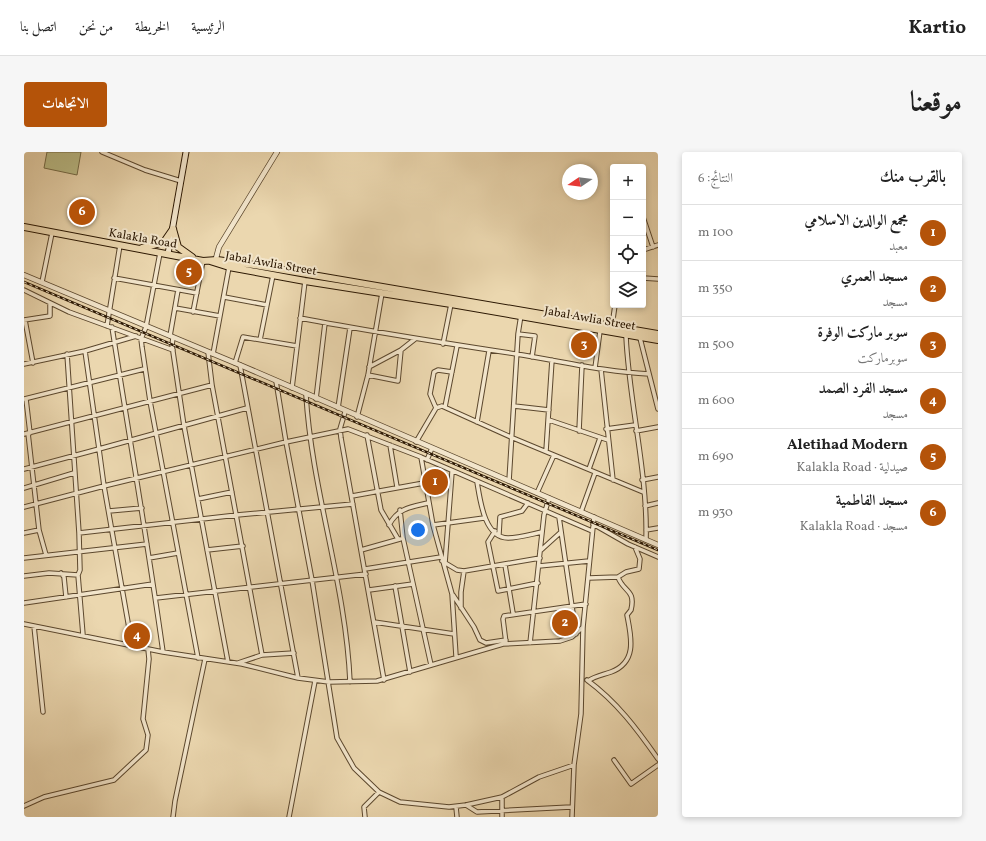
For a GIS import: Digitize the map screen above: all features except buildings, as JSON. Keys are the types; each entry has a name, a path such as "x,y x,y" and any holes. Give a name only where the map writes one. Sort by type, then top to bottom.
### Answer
{"main road":[{"path":"168,254 186,152"},
{"name":"Kalakla Road","path":"24,227 213,262"},
{"path":"139,249 164,242 173,229"},
{"path":"173,229 178,247 195,259"},
{"name":"Jabal Awlia Street","path":"213,262 229,267 305,281 451,304 626,336 658,340"},
{"name":"Jabal Awlia Street","path":"213,262 254,265 658,334"}],"street":[{"path":"102,152 145,170 181,181"},
{"path":"213,262 219,247 277,152"},
{"path":"646,226 653,247"},
{"path":"42,282 52,233"},
{"path":"107,326 120,245"},
{"path":"646,249 658,245"},
{"path":"160,253 146,327 141,339 144,369 198,658"},
{"path":"193,312 203,261"},
{"path":"229,267 220,316 210,353 212,385 262,655"},
{"path":"24,275 240,365 345,412 658,545"},
{"path":"260,340 273,275"},
{"path":"114,278 197,293"},
{"path":"646,278 658,279"},
{"path":"292,388 305,281"},
{"path":"24,290 70,312 173,350"},
{"path":"178,290 171,337 184,426 228,662"},
{"path":"357,417 368,375 382,293"},
{"path":"224,297 267,305"},
{"path":"33,362 24,320 50,316 50,303"},
{"path":"443,344 451,304"},
{"path":"175,308 220,316"},
{"path":"612,326 615,308"},
{"path":"510,481 518,334 522,310"},
{"path":"300,318 443,344 517,354 628,373 649,374"},
{"path":"316,399 325,323"},
{"path":"112,327 119,376 138,478 163,652"},
{"path":"338,408 350,328"},
{"path":"595,368 600,331"},
{"path":"518,334 535,336 532,357"},
{"path":"24,364 86,351 136,336"},
{"path":"626,336 628,373 642,480 646,540"},
{"path":"235,363 242,337 297,346"},
{"path":"640,338 658,409"},
{"path":"369,366 401,350 415,339"},
{"path":"445,407 457,346"},
{"path":"368,375 395,382 398,381 401,350"},
{"path":"86,351 104,486 132,645"},
{"path":"477,422 489,351"},
{"path":"67,354 68,388 79,534 80,570 78,575 81,595 83,635"},
{"path":"546,451 552,360"},
{"path":"240,365 267,512 282,583 298,678"},
{"path":"579,431 582,365"},
{"path":"46,555 39,530 33,467 27,433 25,399 144,369"},
{"path":"601,369 606,429 613,480"},
{"path":"436,408 430,394 434,372 438,370 452,372"},
{"path":"276,381 312,580 337,738 354,768 379,792 400,802 456,807 502,797 539,777 574,765"},
{"path":"27,433 212,385"},
{"path":"306,395 311,436 323,507 349,644 350,682"},
{"path":"416,442 436,408 439,406 445,407 513,438 643,492"},
{"path":"514,406 549,410"},
{"path":"24,469 99,448 131,441 247,408"},
{"path":"345,412 340,429 384,680"},
{"path":"549,420 608,440"},
{"path":"606,429 635,425"},
{"path":"636,431 658,427"},
{"path":"24,507 225,456 256,450 340,429 348,429 368,435 421,457 452,472 592,531"},
{"path":"368,435 381,510 398,539"},
{"path":"589,469 600,438"},
{"path":"390,445 397,487"},
{"path":"428,460 432,448"},
{"path":"538,493 554,455"},
{"path":"421,457 428,503 452,594 456,656"},
{"path":"444,562 452,472"},
{"path":"24,488 74,473"},
{"path":"581,512 595,473"},
{"path":"642,480 658,477"},
{"path":"477,482 484,518 497,533 510,538 542,532"},
{"path":"352,496 424,483"},
{"path":"198,499 232,492"},
{"path":"530,643 538,584 542,532 545,510 549,498"},
{"path":"389,525 394,516 400,510 428,503"},
{"path":"528,503 522,511 500,517 497,533 488,542 498,591 538,584"},
{"path":"644,506 658,503"},
{"path":"79,534 237,515 354,504"},
{"path":"109,511 142,508"},
{"path":"400,510 403,538 431,665"},
{"path":"559,517 564,563 570,584 576,634"},
{"path":"572,817 574,765 581,714 583,627 594,517"},
{"path":"433,525 484,518"},
{"path":"593,524 635,547 658,557"},
{"path":"646,530 658,528"},
{"path":"24,533 39,530"},
{"path":"540,551 561,532"},
{"path":"361,550 403,538"},
{"path":"24,558 147,544"},
{"path":"207,550 243,546"},
{"path":"589,578 618,577 626,572 640,569 640,560 635,547"},
{"path":"149,558 178,553"},
{"path":"365,569 441,556"},
{"path":"444,562 457,570 464,571 540,558"},
{"path":"539,566 589,561"},
{"path":"505,565 513,613"},
{"path":"461,608 461,592 464,571"},
{"path":"24,576 61,574 78,575"},
{"path":"61,574 64,577 66,597"},
{"path":"156,598 366,574"},
{"path":"588,681 617,670 630,654 631,631 627,614 631,610 632,598 631,593 618,577"},
{"path":"24,603 153,584"},
{"path":"369,590 413,584"},
{"path":"395,586 410,672"},
{"path":"452,594 474,627 480,640 486,643 560,641 569,639 583,627"},
{"path":"506,642 503,617 513,613 586,604"},
{"path":"374,622 454,634"},
{"path":"24,624 163,652 228,662 298,678 329,682 384,680 456,656 506,642"},
{"path":"34,626 43,712"},
{"path":"24,806 44,797 114,780 146,750 148,735 143,719 149,659 148,649"},
{"path":"236,664 262,655 294,653"},
{"path":"173,817 175,801 205,659"},
{"path":"582,677 605,694 622,710 658,759"},
{"path":"288,817 315,681"},
{"path":"614,760 631,784 658,765"},
{"path":"365,817 364,807 379,792"},
{"path":"502,797 502,817"},
{"path":"466,806 476,812 572,807"},
{"path":"456,807 458,817"}],"green space":[{"path":"47,152 81,152 77,175 44,168"}],"railway":[{"path":"24,282 658,550"}],"place":[{"name":"مسجد الفاطمية","path":"82,212"},
{"name":"Aletihad Modern","path":"189,272"},
{"name":"سوبر ماركت الوفرة","path":"584,345"},
{"name":"مجمع الوالدين الاسلامي","path":"435,482"},
{"name":"مسجد العمري","path":"565,623"},
{"name":"مسجد الفرد الصمد","path":"137,636"}]}
